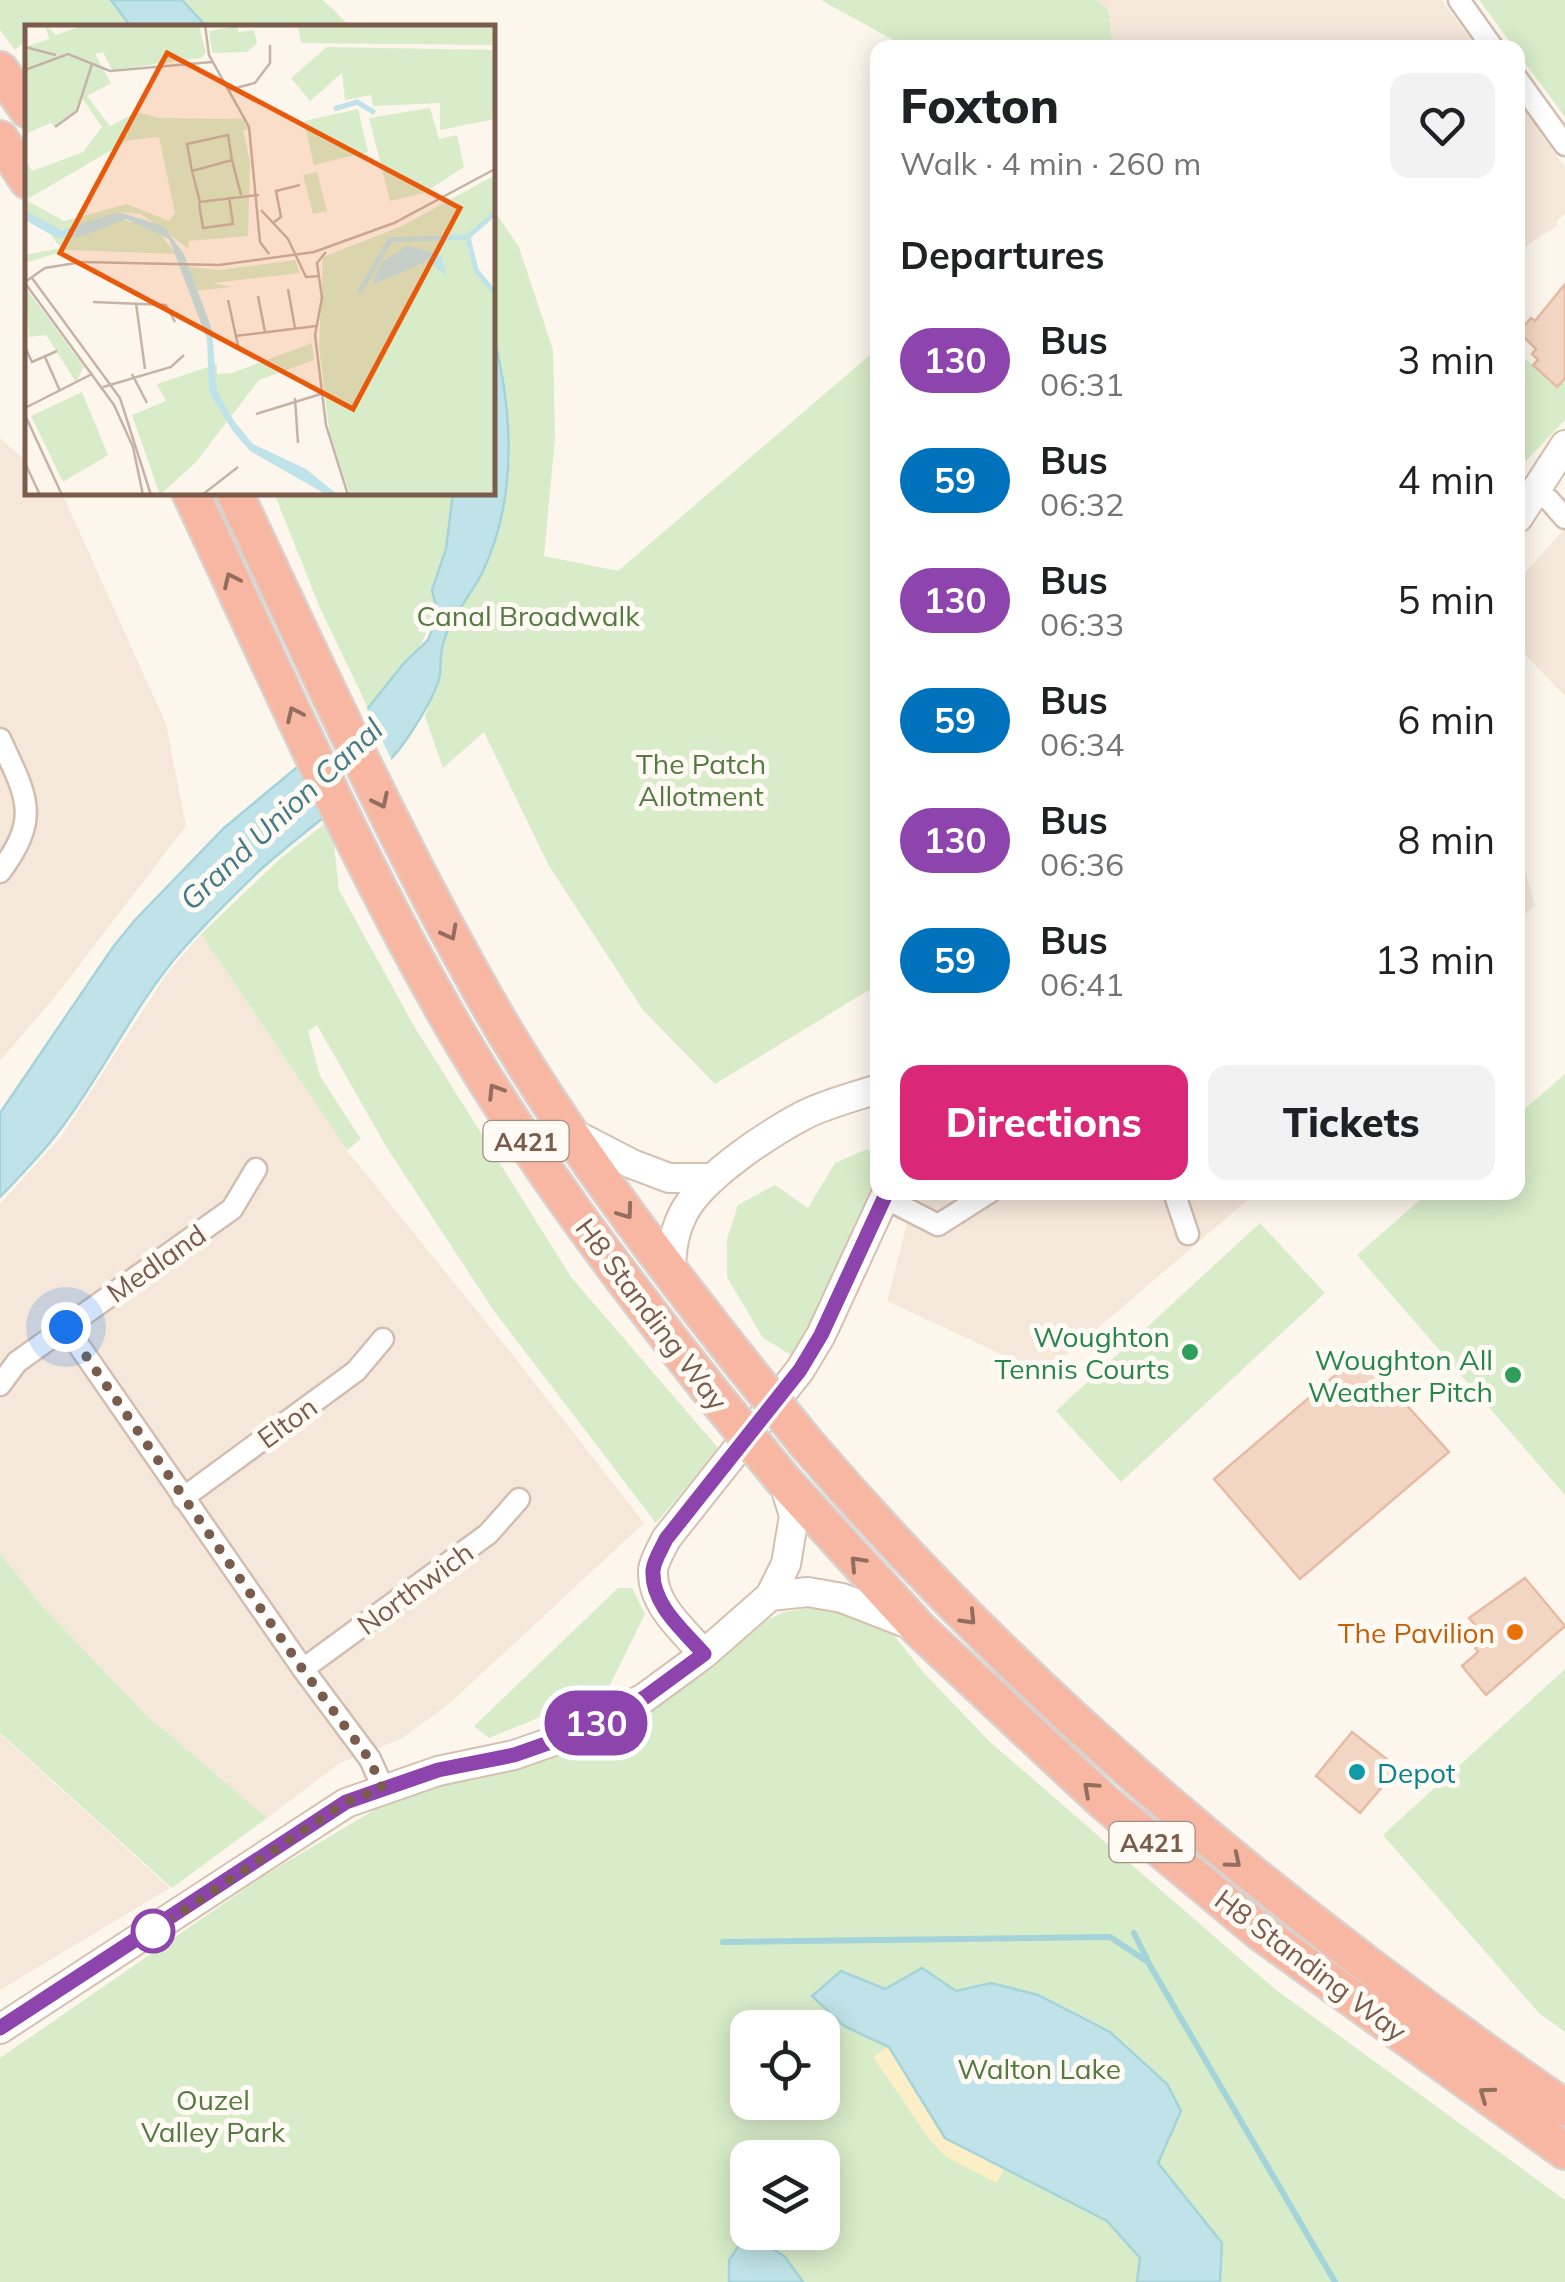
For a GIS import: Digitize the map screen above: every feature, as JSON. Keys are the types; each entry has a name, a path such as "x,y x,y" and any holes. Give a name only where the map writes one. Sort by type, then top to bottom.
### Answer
{"highway":[{"path":"0,70 25,106"},
{"path":"0,139 25,176"},
{"name":"H8 Standing Way","path":"191,495 366,865 442,1007 529,1145 629,1289 784,1482 920,1628 1104,1802 1260,1932 1565,2151"},
{"name":"H8 Standing Way","path":"235,495 404,847 480,991 570,1132 671,1274 807,1444 862,1508 1048,1699 1132,1775 1284,1903 1468,2041 1565,2108"}],"street":[{"path":"1459,0 1488,40"},
{"path":"1525,90 1565,145"},
{"path":"1525,505 1565,445"},
{"path":"1532,492 1549,500 1565,518"},
{"path":"0,739 28,807 21,844 0,872"},
{"path":"671,1274 670,1246 688,1206 713,1178 770,1135 807,1114 870,1092"},
{"path":"570,1132 669,1178 713,1178"},
{"name":"Medland","path":"0,1385 17,1362 232,1209 256,1169"},
{"path":"704,1654 668,1613 655,1589 653,1566 666,1539 800,1370 821,1335 884,1200"},
{"path":"895,1200 938,1225 977,1200"},
{"path":"1177,1200 1188,1234"},
{"path":"66,1327 303,1670 370,1760 382,1788"},
{"name":"Elton","path":"183,1498 356,1371 383,1339"},
{"path":"0,2028 346,1802 438,1770 514,1755 574,1734 644,1698 704,1654 770,1596 786,1564 794,1516 784,1482"},
{"name":"Northwich","path":"303,1670 488,1534 519,1499"},
{"path":"770,1596 808,1592 842,1598 920,1628"}],"shaded area":[{"path":"1096,0 1442,0 1471,40 1112,40 1108,9"},
{"path":"1525,112 1565,167 1565,214 1557,220 1557,226 1525,247"},
{"path":"0,438 25,460 25,495 63,495 166,724 186,826 54,998 0,1061"},
{"path":"1565,528 1565,696 1525,654 1525,573"},
{"path":"1525,871 1535,906 1525,914"},
{"path":"201,934 348,1152 644,1523 450,1703 401,1739 340,1763 267,1818 145,1714 41,1605 0,1553 0,1204 61,1137 166,975"},
{"path":"913,1200 1248,1200 1044,1374 887,1301"},
{"path":"0,1734 170,1888 0,1990"}],"green space":[{"path":"0,0 111,0 130,25 25,25 25,41 15,50 0,30"},
{"path":"182,0 323,0 349,25 205,25"},
{"path":"821,0 1096,0 1108,9 1112,40 893,40"},
{"path":"1479,0 1565,0 1565,117 1525,63 1525,40 1509,40"},
{"name":"The Patch Allotment","path":"495,212 519,247 553,350 555,438 544,556 618,571 870,355 870,989 715,1084 643,1010 549,866 484,732 443,768 425,716 440,675 443,643 510,457 495,342"},
{"path":"1525,358 1557,387 1565,380 1565,420 1525,462"},
{"path":"275,495 453,495 446,549 432,590 438,615 434,622 421,618 418,631 426,633 422,641 368,708 320,608"},
{"path":"331,819 339,890 414,1026 571,1277 719,1449 656,1523 494,1311 387,1148 317,1025 308,1031 320,1076 361,1139 347,1150 201,934 281,858"},
{"name":"Woughton All Weather Pitch","path":"1565,1074 1565,1495 1357,1255 1420,1200 1525,1200 1525,1109"},
{"path":"867,1149 870,1194 814,1326 791,1355 763,1338 727,1277 727,1239 738,1205 775,1185 808,1208 835,1163"},
{"name":"Woughton Tennis Courts","path":"1260,1223 1325,1293 1121,1482 1056,1411"},
{"path":"0,1553 41,1605 145,1714 267,1818 172,1888 0,1733"},
{"path":"618,1588 632,1588 645,1614 608,1689 489,1738 474,1726"},
{"name":"Walton Lake","path":"828,1605 890,1630 924,1673 989,1741 1275,1989 1565,2200 1565,2282 0,2282 0,2058 265,1875 386,1803 428,1787 598,1745 714,1667 761,1623 784,1612"},
{"path":"1565,1669 1565,2032 1539,2013 1383,1835"}],"sand":[{"path":"889,2046 1007,2164 997,2183 946,2157 930,2140 873,2057"}],"water":[{"path":"111,0 182,0 205,25 130,25"},
{"name":"Grand Union Canal","path":"495,343 508,423 507,484 502,513 483,571 446,634 438,683 427,706 391,759 258,872 184,948 150,992 56,1135 0,1197 0,1113 113,947 224,828 368,708 428,640 438,615 432,590 446,549 453,495 495,495"},
{"name":"Walton Lake","path":"922,1968 956,1991 991,1983 1038,1995 1110,2032 1167,2084 1181,2111 1158,2163 1222,2243 1220,2282 1137,2282 1140,2258 1107,2221 945,2138 889,2047 844,2026 840,2010 827,2010 812,1996 841,1971 885,1989"},
{"path":"736,2250 774,2250 785,2257 803,2282 729,2282 729,2260"}],"pier":[{"path":"365,704 393,763 329,821 301,758"}],"building":[{"path":"1565,284 1565,378 1557,387 1533,365 1538,360 1532,354 1536,349 1525,338 1525,325 1531,318 1535,321"},
{"path":"1360,1354 1449,1452 1300,1579 1214,1479"},
{"name":"The Pavilion","path":"1525,1578 1565,1626 1486,1695 1462,1666 1478,1652 1467,1636 1478,1628 1469,1618"},
{"name":"Depot","path":"1352,1732 1398,1768 1360,1813 1316,1776"}],"waterway":[{"path":"1134,1933 1147,1959"},
{"path":"723,1942 1110,1937 1148,1962 1335,2282"}],"bus line":[{"name":"130","path":"0,2028 346,1802 438,1770 514,1755 574,1734 644,1698 704,1654 668,1613 655,1589 653,1566 666,1539 800,1370 821,1335 883,1200"}],"place":[{"name":"Woughton Tennis Courts","path":"1190,1352"},
{"name":"Woughton All Weather Pitch","path":"1513,1375"},
{"name":"The Pavilion","path":"1515,1632"},
{"name":"Depot","path":"1357,1772"}],"route":[{"path":"66,1327 303,1670 370,1760 382,1788 346,1802 153,1931"}],"park label":[{"name":"Canal Broadwalk","path":"528,615"},
{"name":"Ouzel Valley Park","path":"213,2115"}]}
